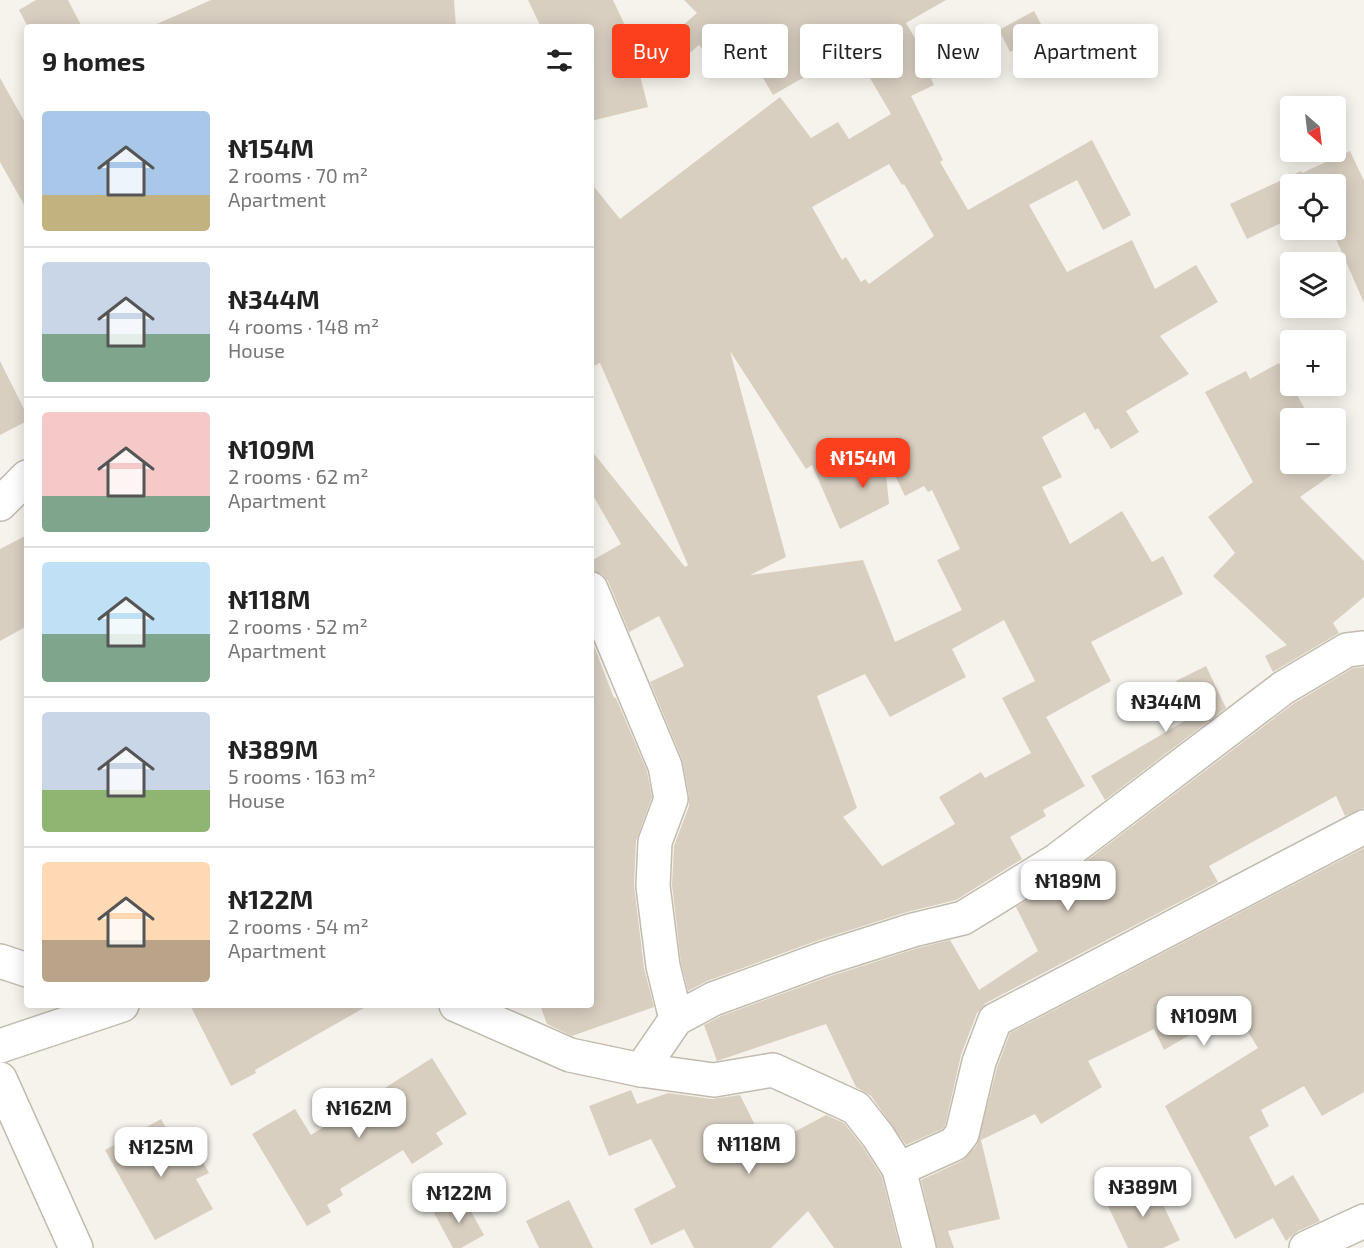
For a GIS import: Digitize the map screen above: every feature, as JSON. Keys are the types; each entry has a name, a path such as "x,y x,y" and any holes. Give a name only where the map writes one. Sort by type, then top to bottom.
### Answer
{"street":[{"path":"0,504 24,480"},
{"path":"594,596 665,766 671,799 655,842 653,886 663,966 675,1019"},
{"path":"640,1070 675,1019 713,999 825,958 913,930 963,918 1057,860 1283,688 1347,650 1364,648"},
{"path":"899,1169 954,1144 962,1134 980,1062 995,1020 1364,827"},
{"path":"0,962 24,969"},
{"path":"0,1046 113,1008"},
{"path":"463,1008 570,1055 640,1070 714,1080 773,1070 856,1108 878,1136 899,1169 919,1248"},
{"path":"0,1079 76,1248"},
{"path":"1306,1248 1364,1221"}],"building":[{"path":"36,0 68,0 80,24 26,24 19,10"},
{"path":"211,0 454,0 456,24 157,24"},
{"path":"528,0 613,0 624,24 612,24 612,78 641,78 648,107 594,120 594,24 540,24"},
{"path":"684,0 946,0 906,23 915,38 915,78 931,78 934,85 911,96 943,160 940,162 968,210 1092,140 1131,215 1103,230 1077,180 1029,205 1067,272 1132,240 1155,289 1196,265 1218,302 1160,336 1189,374 1126,411 1139,432 1111,449 1098,428 1095,430 1085,412 1042,437 1062,477 1042,487 1070,544 1122,511 1152,562 1163,556 1183,594 1091,642 1111,681 1046,717 1085,786 1043,810 1046,816 1010,837 1022,859 956,900 907,912 819,940 707,981 688,991 681,963 672,885 674,846 689,806 689,796 682,759 650,682 684,666 659,616 629,632 608,581 602,574 594,572 594,559 621,544 594,497 594,454 685,567 688,565 600,363 594,366 594,187 620,219 780,97 811,138 838,122 849,139 891,114 870,78 903,78 903,24 800,24 800,78 803,78 773,95 763,78 788,78 788,24 702,24 702,49 699,45 690,53 690,24 684,24 697,13","holes":["889,164 902,185 904,184 934,236 869,284 865,279 861,282 846,257 842,260 812,207","730,351 806,469 812,465 840,529 889,504 884,453 905,496 924,486 928,492 932,490 960,549 937,560 962,610 895,642 863,560 750,575 786,557","1004,620 1035,681 1002,698 1031,753 985,778 981,772 939,797 955,824 882,866 843,817 857,808 817,696 865,674 890,717 966,677 952,649"]},
{"path":"1034,11 1041,24 1013,24 1013,51 1010,52 1001,34 1001,29"},
{"path":"0,78 24,121 24,205 0,162"},
{"path":"1350,151 1364,181 1364,303 1346,262 1346,252 1342,252 1336,240 1346,240 1346,174 1295,174 1326,162 1346,162 1346,153"},
{"path":"1280,181 1280,224 1247,239 1230,204"},
{"path":"0,361 24,409 24,423 0,435"},
{"path":"1279,363 1280,396 1298,396 1304,408 1280,408 1280,474 1333,474 1300,497 1364,561 1364,597 1333,623 1339,633 1273,672 1265,656 1287,645 1213,576 1235,553 1208,517 1253,482 1205,392 1246,371 1250,379"},
{"path":"24,537 24,628 0,641 0,549"},
{"path":"594,646 614,698 616,698 647,771 652,797 636,841 634,885 644,968 654,1007 572,1036 547,1024 541,1008 594,1008"},
{"path":"1206,666 1226,708 1105,800 1091,776 1193,716 1176,681"},
{"path":"1364,667 1364,808 1345,816 1336,796 1209,866 1218,882 986,1003 977,1013 961,1055 945,1126 942,1129 906,1145 871,1096 856,1087 826,1024 717,1061 704,1025 721,1016 831,976 918,948 950,940 979,990 1038,951 1016,907 1068,875 1293,704 1353,668"},
{"path":"1364,848 1364,1092 1322,1116 1304,1086 1261,1110 1269,1126 1249,1137 1275,1186 1293,1175 1320,1221 1298,1231 1286,1241 1273,1218 1235,1239 1165,1106 1258,1048 1234,1009 1164,1050 1154,1029 1088,1061 1102,1087 1041,1124 1035,1114 981,1140 1000,1219 948,1231 954,1248 937,1248 921,1180 962,1161 977,1145 997,1068 1010,1033"},
{"path":"192,1008 364,1008 255,1070 256,1073 231,1086"},
{"path":"432,1058 467,1114 436,1133 443,1144 412,1164 403,1150 340,1189 343,1195 327,1205 331,1212 307,1226 252,1134 295,1109 311,1135"},
{"path":"631,1090 637,1104 668,1093 712,1099 740,1095 766,1147 826,1115 844,1123 882,1177 900,1248 834,1248 808,1211 771,1248 694,1248 684,1229 651,1245 634,1209 676,1187 651,1139 609,1156 589,1106"},
{"path":"161,1119 177,1148 191,1140 209,1173 196,1179 213,1209 155,1240 105,1150"},
{"path":"1151,1180 1180,1240 1163,1248 1128,1248 1106,1202"},
{"path":"463,1197 484,1235 461,1248 453,1248 434,1213"},
{"path":"569,1200 593,1248 539,1248 526,1221"}]}
